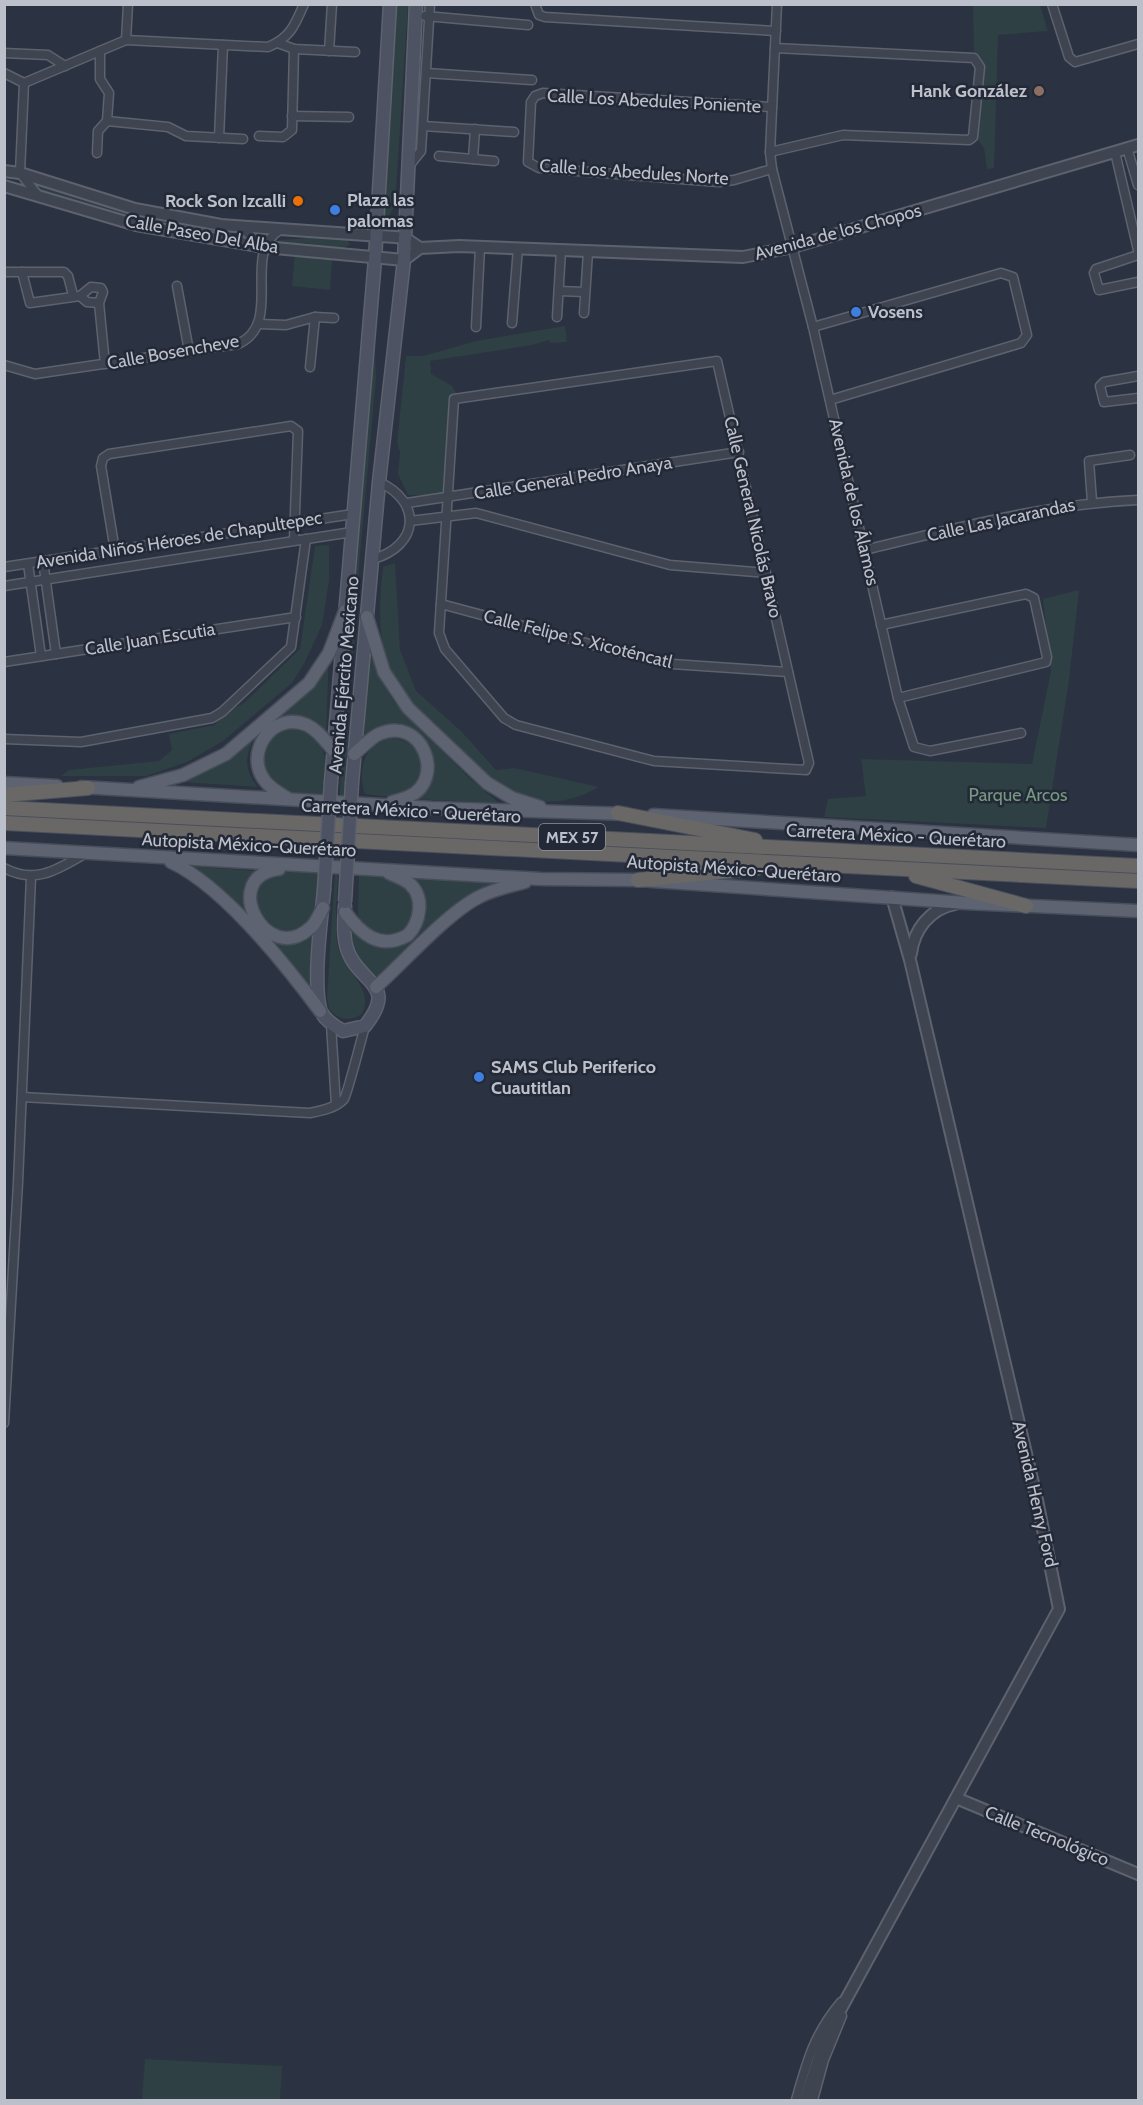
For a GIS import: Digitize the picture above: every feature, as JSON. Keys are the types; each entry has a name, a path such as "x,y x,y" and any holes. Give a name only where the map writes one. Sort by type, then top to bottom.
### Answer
{"highway":[{"path":"4,795 88,788"},
{"name":"Carretera México - Querétaro","path":"4,808 1138,867"},
{"path":"618,813 717,831 786,848"},
{"name":"Carretera México - Querétaro","path":"4,823 1138,881"},
{"path":"638,880 787,863"},
{"path":"891,869 1026,906"}],"main road":[{"name":"Avenida Ejército Mexicano","path":"320,1011 318,989 322,908 375,258 390,4"},
{"name":"Avenida Ejército Mexicano","path":"376,987 351,960 346,947 345,907 354,754 374,559 379,482 404,260 416,10"},
{"path":"127,790 183,775 226,754 309,683 329,653 345,611"},
{"path":"367,617 384,672 408,708 487,783 512,798 534,806 568,812"},
{"path":"288,799 264,780 257,761 260,743 265,734 280,724 299,722 309,726 334,751"},
{"path":"354,754 378,734 394,730 409,734 422,743 427,760 423,783 410,796 384,805"},
{"path":"4,783 384,805 618,813 1138,845"},
{"name":"Autopista México-Querétaro","path":"4,848 541,879 638,880 966,903 1138,911"},
{"path":"164,859 202,879 285,964 331,1024 343,1031 365,1026 377,1008 376,987 459,910 499,888 541,879"},
{"path":"300,866 270,870 256,879 250,902 257,923 279,936 299,935 311,928 322,908"},
{"path":"345,907 358,931 369,938 385,943 408,935 418,917 417,893 409,883 385,871"}],"street":[{"path":"126,39 128,4"},
{"path":"4,73 24,83 126,39 260,47 278,43 291,33 304,4"},
{"path":"329,51 332,4"},
{"path":"410,166 420,151 430,4"},
{"path":"535,4 539,15 545,17 776,31"},
{"path":"777,4 770,152 772,169 793,247"},
{"path":"1052,4 1069,57 1075,62 1138,44"},
{"path":"416,10 430,16 528,25"},
{"path":"278,43 294,49 355,52"},
{"path":"219,138 223,45"},
{"path":"770,152 843,135 969,140 974,125 979,61 974,58 775,48"},
{"path":"259,136 283,137 292,130 294,49"},
{"path":"97,153 98,131 106,122 109,93 99,79 100,51"},
{"path":"4,53 48,55 65,66"},
{"path":"426,73 532,80"},
{"path":"24,83 20,173 37,194"},
{"name":"Calle Los Abedules Poniente","path":"530,130 531,102 535,96 543,93 772,107"},
{"path":"292,116 349,117"},
{"path":"106,122 168,127 186,136 243,139"},
{"path":"423,126 514,132"},
{"path":"473,159 475,129"},
{"name":"Calle Los Abedules Norte","path":"530,130 528,162 539,168 719,182 772,169"},
{"name":"Avenida de los Chopos","path":"420,248 518,248 724,258 793,247 1138,145"},
{"path":"1127,148 1138,185"},
{"path":"1115,152 1138,250"},
{"path":"439,156 494,161"},
{"name":"Calle Paseo Del Alba","path":"4,171 20,173 135,209 240,227 405,238"},
{"path":"5,186 20,173"},
{"name":"Calle Paseo Del Alba","path":"5,186 136,225 264,247 404,260"},
{"path":"240,227 264,247 280,230"},
{"path":"404,260 420,248 405,238"},
{"name":"Calle Bosencheve","path":"4,365 35,374 238,344 247,340 259,324 264,247"},
{"path":"476,327 480,247"},
{"name":"Avenida de los Álamos","path":"793,247 898,698 914,747 923,751 1021,733"},
{"path":"512,323 518,248"},
{"path":"557,317 561,250"},
{"path":"584,313 588,252"},
{"path":"1138,255 1096,269 1094,273 1099,290 1138,282"},
{"path":"4,272 67,273 76,295 87,302 99,303"},
{"path":"22,272 30,303 76,295 86,289 101,288 104,296 99,303 105,364"},
{"path":"813,327 1000,273 1007,273 1013,276 1027,335 1021,343 830,400"},
{"path":"177,286 189,351"},
{"path":"558,291 585,292"},
{"path":"259,324 286,325 315,317 334,318"},
{"path":"310,367 315,317"},
{"name":"Calle General Nicolás Bravo","path":"717,362 739,452 808,768 654,761 509,723 445,650 440,633 454,399 717,362"},
{"path":"1138,376 1104,382 1100,386 1104,402 1138,398"},
{"path":"115,551 101,466 103,458 108,454 295,427 298,431 294,540"},
{"name":"Calle General Pedro Anaya","path":"407,503 739,452"},
{"path":"1092,502 1089,461 1130,455"},
{"path":"374,559 385,555 403,543 410,521 407,503 392,488 379,482"},
{"name":"Calle Las Jacarandas","path":"865,550 1008,515 1092,502 1138,500"},
{"path":"410,521 476,513 670,566 766,573"},
{"name":"Avenida Niños Héroes de Chapultepec","path":"4,567 353,514"},
{"name":"Avenida Niños Héroes de Chapultepec","path":"4,586 352,532"},
{"path":"4,739 81,742 212,718 222,712 286,653 293,641 306,539"},
{"path":"168,543 171,559"},
{"path":"43,561 56,654"},
{"path":"28,564 41,656"},
{"path":"881,625 1026,594 1034,598 1041,628 1047,657 1041,665 898,698"},
{"name":"Calle Felipe S. Xicoténcatl","path":"441,604 612,650 672,663 788,672"},
{"name":"Calle Juan Escutia","path":"4,662 296,617"},
{"path":"4,868 31,877 49,874 88,852"},
{"path":"4,1423 22,1097 31,877"},
{"name":"Avenida Henry Ford","path":"805,2100 819,2053 1059,1609 1059,1599 910,960 892,897"},
{"name":"Avenida Henry Ford","path":"910,960 912,944 923,922 942,908 966,903"},
{"path":"331,1024 336,1105"},
{"path":"22,1097 310,1113 336,1105 347,1094 365,1026"},
{"name":"Calle Tecnológico","path":"956,1798 1138,1874"},
{"name":"Avenida Henry Ford","path":"796,2100 814,2040 823,2023 853,1988"},
{"name":"Avenida Henry Ford","path":"813,2100 824,2060 853,1988"}],"green space":[{"path":"393,5 408,5 395,205 385,224 382,224"},
{"path":"973,5 1040,5 1048,31 998,35 994,168 987,169 984,148 978,140 985,67 974,53"},
{"path":"29,181 109,206 253,240 141,220 50,194"},
{"path":"330,236 346,238 350,244 343,249 335,249 305,243 270,243 271,241"},
{"path":"295,252 332,260 330,290 292,286"},
{"path":"565,326 567,342 550,343 549,340 532,345 430,361 431,374 452,386 456,393 448,491 434,496 408,495 398,474 400,452 397,443 406,356 423,356 476,341"},
{"path":"374,332 376,378 360,555 336,908 336,938 340,952 365,995 365,1004 362,1014 344,1019 329,1009 327,998 355,546"},
{"path":"329,545 329,581 322,625 305,662 292,683 223,741 187,762 146,776 61,776 69,770 159,761 172,750 169,734 215,725 223,714 244,703 300,649 315,546"},
{"path":"395,563 400,650 416,691 461,731 496,770 514,768 599,787 575,798 553,802 533,800 515,794 480,770 406,697 390,671 380,626 383,567"},
{"name":"Parque Arcos","path":"1079,590 1069,680 1046,828 824,817 828,799 866,796 861,759 1032,764 1051,671 1043,599"},
{"path":"369,643 382,682 394,702 468,777 499,803 412,799 430,781 433,773 433,759 421,737 399,725 387,725 375,729 364,738"},
{"path":"329,653 326,734 311,721 295,716 278,719 264,727 254,740 248,755 249,771 258,787 181,782 287,706"},
{"path":"289,726 312,735 323,750 325,770 323,794 287,792 271,787 262,762 267,739"},
{"path":"390,738 402,740 419,754 422,763 418,782 410,790 394,796 365,794 362,776 365,759 374,746"},
{"path":"189,866 257,871 247,888 245,903 251,918 263,933 316,931 314,997 285,958 207,879"},
{"path":"275,872 319,872 317,907 313,917 298,932 282,933 258,919 255,911 258,884"},
{"path":"359,875 382,876 397,882 408,891 413,902 414,914 410,924 401,931 387,934 368,931 358,915"},
{"path":"406,878 503,883 467,898 435,921 379,977 363,964 356,950 351,929 365,941 381,946 398,944 414,936 420,911 420,896 418,889"},
{"path":"145,2059 282,2066 280,2100 142,2100"}],"place":[{"name":"Hank González","path":"1039,91"},
{"name":"Rock Son Izcalli","path":"298,201"},
{"name":"Plaza las palomas","path":"335,210"},
{"name":"Vosens","path":"856,312"},
{"name":"SAMS Club Periferico Cuautitlan","path":"479,1077"}]}
